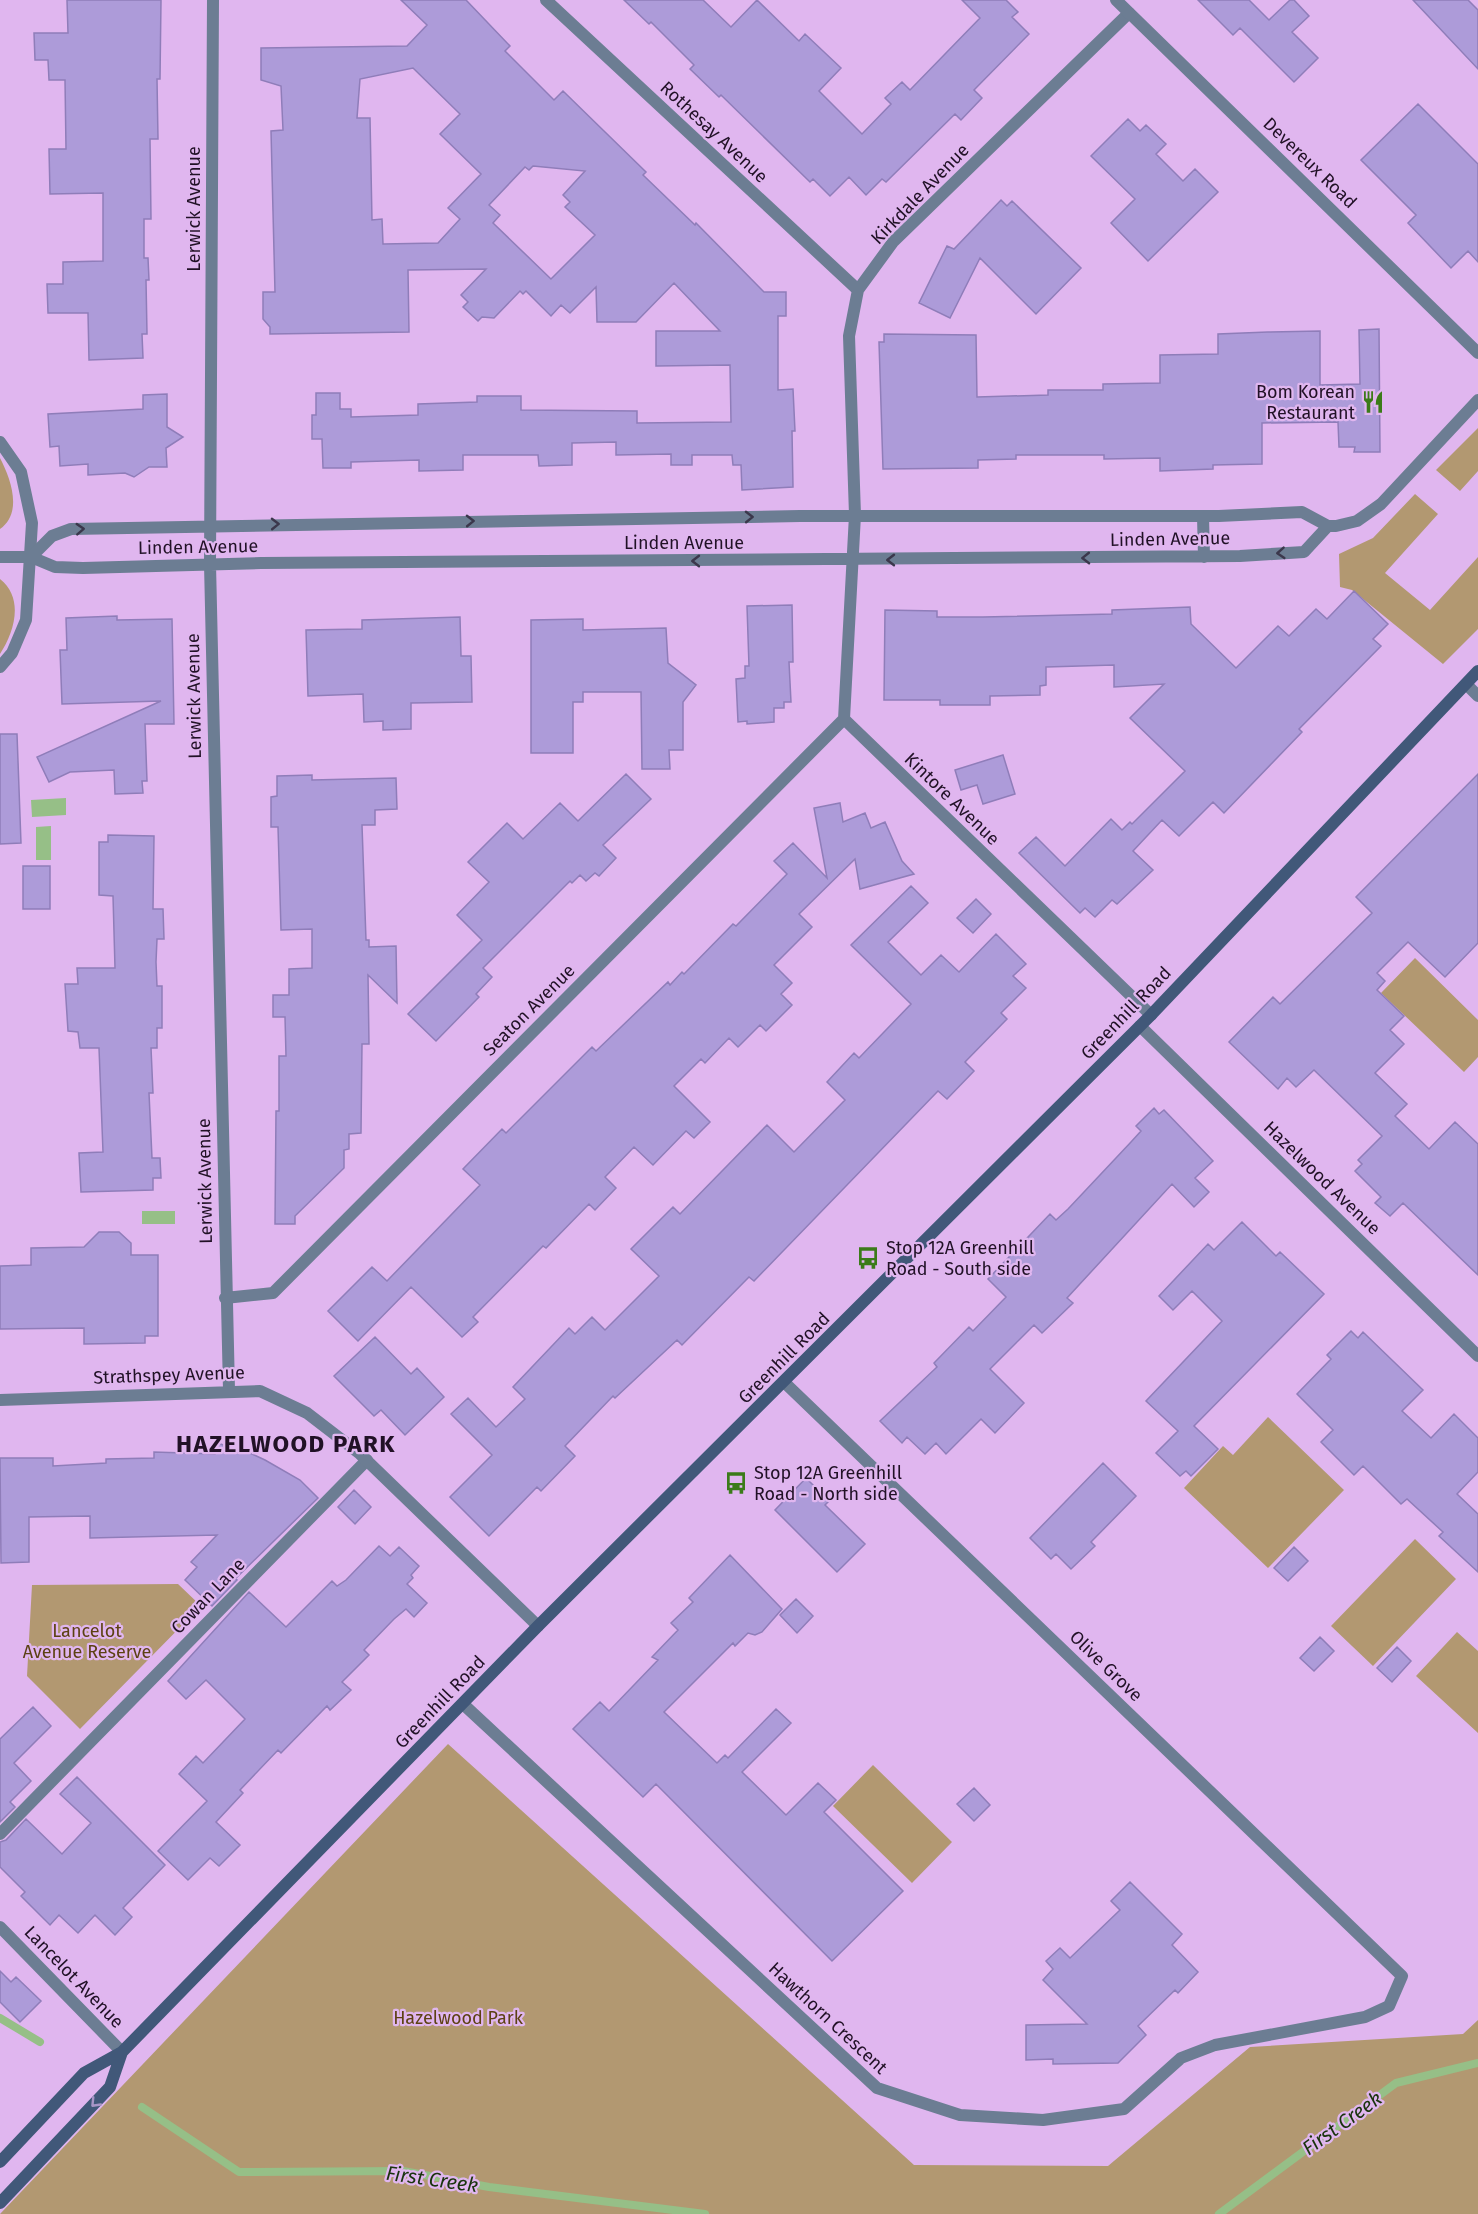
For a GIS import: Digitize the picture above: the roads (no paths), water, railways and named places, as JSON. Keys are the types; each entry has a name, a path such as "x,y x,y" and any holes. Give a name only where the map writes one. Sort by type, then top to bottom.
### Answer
{"main road":[{"name":"Greenhill Road","path":"0,2162 84,2073 122,2052 538,1626 785,1383 1151,1015 1478,673"},
{"name":"Greenhill Road","path":"0,2203 110,2086 122,2052"}],"street":[{"name":"Lerwick Avenue","path":"213,0 210,564 225,1298 229,1390"},
{"name":"Rothesay Avenue","path":"546,0 858,290"},
{"name":"Devereux Road","path":"1116,0 1478,353"},
{"name":"Kirkdale Avenue","path":"854,560 855,515 849,336 858,290 893,242 1129,13"},
{"path":"1328,526 1357,521 1381,504 1478,400"},
{"path":"0,442 21,472 32,523 26,620 12,653 0,667"},
{"name":"Linden Avenue","path":"0,557 31,557 56,567 67,568 210,564 1204,557 1304,552 1328,526 1302,512 1203,516 855,515 210,525 71,529 52,536 31,557"},
{"path":"1203,516 1204,557"},
{"path":"844,719 854,560"},
{"path":"1467,685 1478,696"},
{"name":"Kintore Avenue","path":"844,719 1151,1015"},
{"name":"Seaton Avenue","path":"225,1298 273,1293 844,719"},
{"name":"Hazelwood Avenue","path":"1140,1026 1478,1356"},
{"name":"Olive Grove","path":"785,1383 1402,1976"},
{"name":"Strathspey Avenue","path":"0,1400 229,1390 260,1391 307,1413 367,1460 538,1626"},
{"name":"Cowan Lane","path":"0,1834 367,1460"},
{"name":"Hawthorn Crescent","path":"463,1704 877,2088 960,2115 1043,2120 1124,2109 1180,2058 1215,2045 1365,2017 1389,2007 1402,1976"},
{"name":"Lancelot Avenue","path":"0,1927 122,2052"}],"waterway":[{"name":"First Creek","path":"0,2018 40,2042"},
{"name":"First Creek","path":"1219,2214 1396,2083 1478,2063"},
{"name":"First Creek","path":"142,2107 239,2172 403,2171 489,2187 705,2214"}],"place":[{"name":"Bom Korean Restaurant","path":"1373,402"},
{"name":"Stop 12A Greenhill Road - South side","path":"868,1258"},
{"name":"Stop 12A Greenhill Road - North side","path":"736,1483"}],"district":[{"name":"HAZELWOOD PARK","path":"286,1444"}],"park label":[{"name":"Lancelot Avenue Reserve","path":"87,1641"},
{"name":"Hazelwood Park","path":"458,2018"}]}
